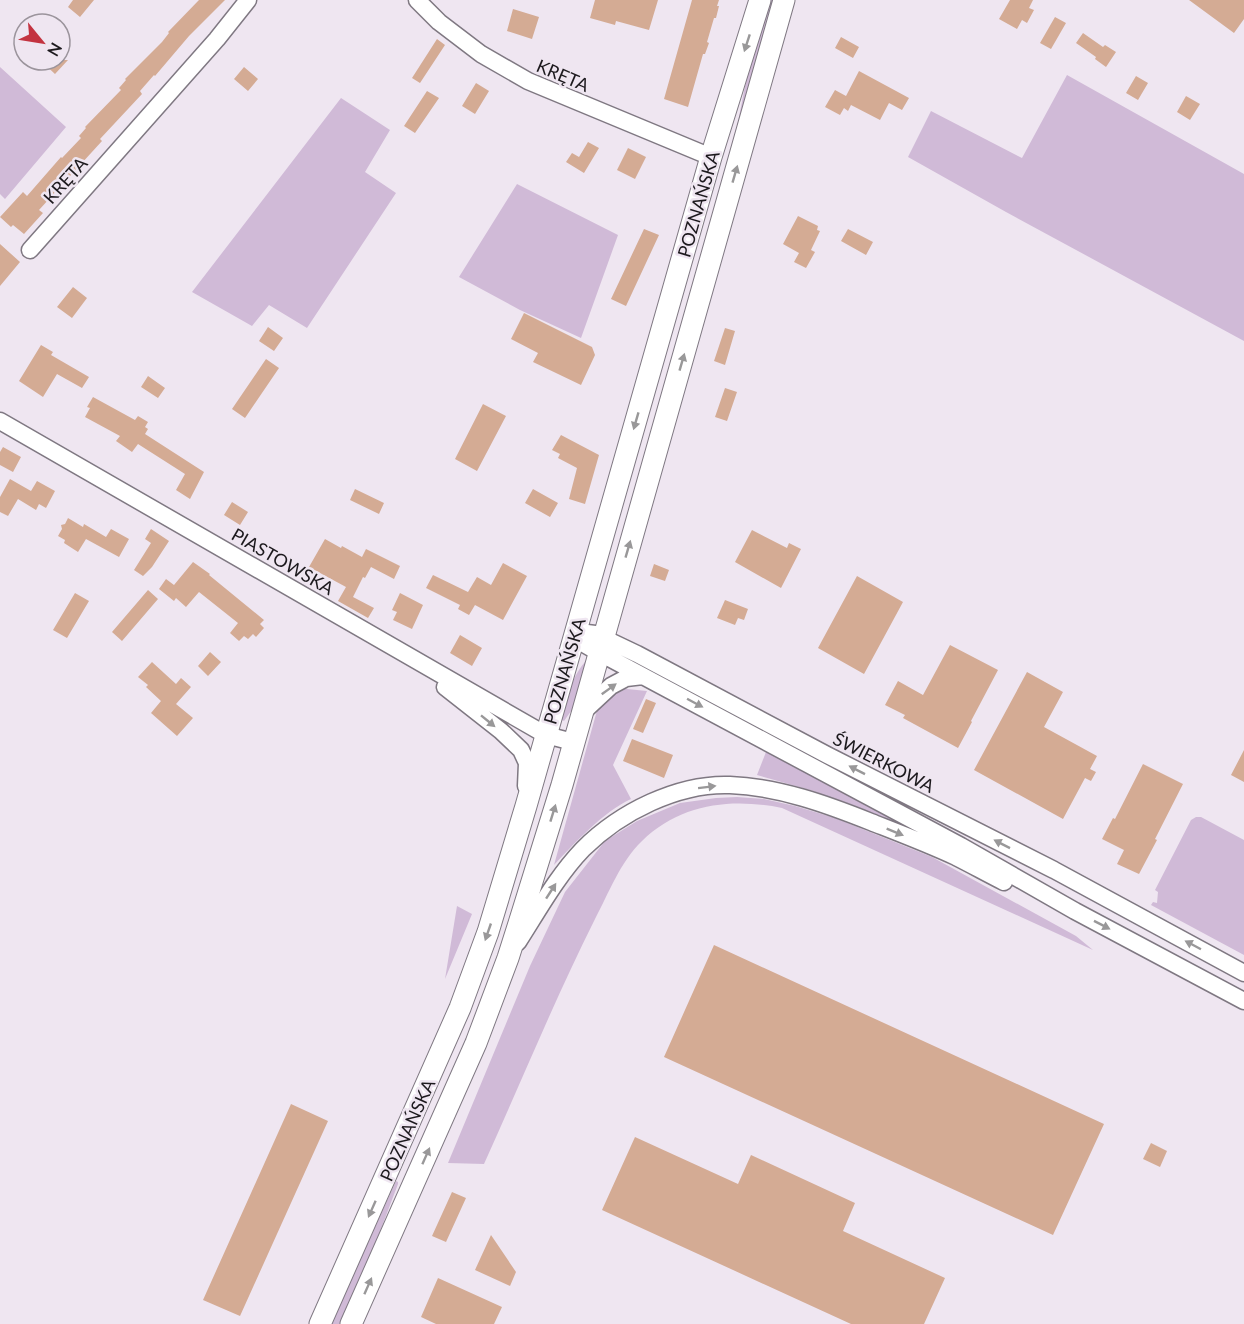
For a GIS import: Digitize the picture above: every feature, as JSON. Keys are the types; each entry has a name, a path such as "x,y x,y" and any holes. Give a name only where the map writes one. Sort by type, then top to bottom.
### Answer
{"main road":[{"name":"POZNAŃSKA","path":"320,1324 460,1008 488,932 711,157 760,0"},
{"name":"POZNAŃSKA","path":"351,1324 476,1043 508,958 558,795 784,0"}],"street":[{"name":"KRĘTA","path":"30,250 217,39 248,0"},
{"name":"KRĘTA","path":"417,0 439,22 481,54 528,81 711,157"},
{"name":"PIASTOWSKA","path":"0,421 546,735 573,742"},
{"name":"ŚWIERKOWA","path":"575,635 587,633 643,676 952,840 1075,911 1244,1001"},
{"name":"ŚWIERKOWA","path":"601,645 647,659 814,748 1054,870 1244,973"},
{"path":"392,646 501,731 521,750 527,763 526,806"},
{"path":"581,714 611,686 626,678 643,676"},
{"path":"508,958 566,868 604,830 627,814 653,802 704,787 729,785 754,787 779,791 835,807 945,852 1035,896 1075,911"}],"shaded area":[{"path":"768,0 776,0 739,133 736,132 748,71"},
{"path":"0,67 66,127 5,199 0,194"},
{"path":"1067,75 1244,174 1244,341 908,157 931,111 1022,158"},
{"path":"341,98 390,130 365,172 396,193 307,328 269,305 252,326 192,292"},
{"path":"517,184 618,235 581,338 520,310 459,277"},
{"path":"588,659 576,704 564,721 562,720 571,687 582,665"},
{"path":"617,688 647,691 613,765 631,799 600,819 554,865 598,707"},
{"path":"766,752 929,836 853,805 757,775"},
{"path":"737,797 764,799 835,818 932,857 1076,936 1093,950 782,808 726,804 690,811 657,828 634,849 621,868 566,980 484,1164 448,1163 530,966 565,892 605,841 637,821 680,803"},
{"path":"1201,817 1244,840 1244,955 1151,905 1153,902 1157,903 1158,892 1155,890 1191,820"},
{"path":"457,906 472,914 445,979"},
{"path":"396,1181 398,1184 373,1250 340,1324 331,1324"}],"building":[{"path":"73,0 94,0 80,17 68,7"},
{"path":"199,0 225,0 140,91 142,94 39,210 43,213 24,234 13,225 11,227 0,217 23,192 27,196 81,138 79,136 85,127 121,90 119,88 125,79"},
{"path":"595,0 658,0 649,30 616,21 615,25 590,18"},
{"path":"692,0 719,0 717,6 719,6 688,107 664,99"},
{"path":"1010,0 1033,0 1029,8 1034,10 1027,23 1022,20 1017,29 999,19"},
{"path":"1189,0 1244,0 1244,19 1234,33"},
{"path":"513,9 539,17 532,39 507,31"},
{"path":"1055,17 1066,23 1051,49 1040,43"},
{"path":"1083,33 1103,47 1105,45 1116,52 1106,67 1076,43"},
{"path":"841,37 859,47 853,58 835,48"},
{"path":"437,39 445,45 420,83 412,78"},
{"path":"244,67 258,79 248,91 234,79"},
{"path":"859,71 909,98 902,110 889,103 880,120 851,105 848,111 844,108 840,115 825,107 835,90 846,96"},
{"path":"1136,76 1148,83 1138,100 1126,93"},
{"path":"476,83 489,91 475,114 462,106"},
{"path":"427,91 439,98 415,133 404,126"},
{"path":"1186,96 1200,104 1190,120 1177,112"},
{"path":"588,142 599,148 584,173 566,162 572,153 579,157"},
{"path":"628,148 646,157 635,179 617,170"},
{"path":"798,216 818,226 817,230 820,231 811,250 815,252 806,268 794,262 799,253 783,244"},
{"path":"644,229 659,235 626,306 611,299"},
{"path":"848,229 873,242 866,255 841,241"},
{"path":"0,244 20,262 0,286"},
{"path":"73,287 87,298 72,318 57,307"},
{"path":"524,313 592,347 595,355 581,385 533,362 538,353 511,339"},
{"path":"268,327 283,338 274,351 259,341"},
{"path":"725,328 735,331 725,365 714,361"},
{"path":"41,345 53,352 51,355 89,377 82,388 57,374 43,397 19,381"},
{"path":"266,359 279,368 245,418 232,409"},
{"path":"148,376 165,388 158,398 141,387"},
{"path":"725,388 737,392 727,421 715,417"},
{"path":"93,397 135,420 138,416 148,422 145,434 204,472 190,499 176,490 185,474 138,444 132,452 116,441 120,436 85,417 90,408 87,407"},
{"path":"483,404 506,416 477,471 455,459"},
{"path":"561,435 599,455 585,504 569,499 577,468 558,458 560,454 552,450"},
{"path":"3,447 21,457 13,472 0,465 0,452"},
{"path":"10,479 31,491 37,481 55,491 46,508 39,504 36,510 18,499 8,516 0,512 0,497"},
{"path":"355,489 384,503 379,514 350,500"},
{"path":"533,489 558,503 550,517 525,503"},
{"path":"232,502 248,512 240,525 224,515"},
{"path":"68,518 106,537 111,529 129,539 119,557 86,539 78,552 58,536 62,529 61,525 65,524"},
{"path":"151,529 169,541 152,567 143,576 134,570 151,543 145,539"},
{"path":"752,530 787,548 789,543 801,549 781,588 735,562"},
{"path":"325,539 362,557 366,549 400,566 394,579 371,567 365,578 363,577 353,597 374,608 368,618 338,601 346,587 309,567"},
{"path":"193,562 264,620 260,624 264,628 256,637 253,634 248,639 244,636 239,641 230,633 238,623 199,592 186,607 176,598 174,601 159,589 166,579 174,585"},
{"path":"503,563 527,576 503,620 475,605 469,615 458,609 460,605 426,588 433,575 468,592 477,577 491,585"},
{"path":"654,564 669,570 665,581 650,576"},
{"path":"857,576 903,602 864,674 818,648"},
{"path":"148,590 158,599 122,641 112,632"},
{"path":"75,593 89,601 67,638 53,630"},
{"path":"400,593 423,605 412,629 393,620 397,612 392,610"},
{"path":"725,600 748,609 744,620 738,618 735,625 717,618"},
{"path":"460,635 482,648 472,666 450,653"},
{"path":"950,645 998,670 958,748 903,718 905,715 885,705 898,681 923,695"},
{"path":"210,652 221,662 208,676 198,666"},
{"path":"152,662 176,684 181,678 191,687 176,704 193,718 177,736 151,713 161,701 138,677"},
{"path":"1027,672 1063,692 1044,727 1097,756 1090,769 1096,772 1091,781 1085,778 1063,819 974,770"},
{"path":"646,699 656,703 643,733 633,729"},
{"path":"632,739 673,755 664,778 623,761"},
{"path":"1244,750 1244,782 1231,775"},
{"path":"1143,764 1183,784 1139,874 1117,864 1124,850 1102,839 1113,818 1115,819"},
{"path":"714,945 1104,1124 1053,1235 664,1057"},
{"path":"291,1104 328,1121 240,1316 203,1300"},
{"path":"635,1137 738,1184 751,1155 855,1203 843,1231 945,1278 924,1324 851,1324 602,1210"},
{"path":"1151,1143 1167,1151 1160,1167 1143,1159"},
{"path":"452,1192 466,1198 446,1242 432,1236"},
{"path":"491,1235 516,1272 510,1286 475,1270"},
{"path":"438,1278 502,1307 494,1324 436,1324 421,1317"}]}
